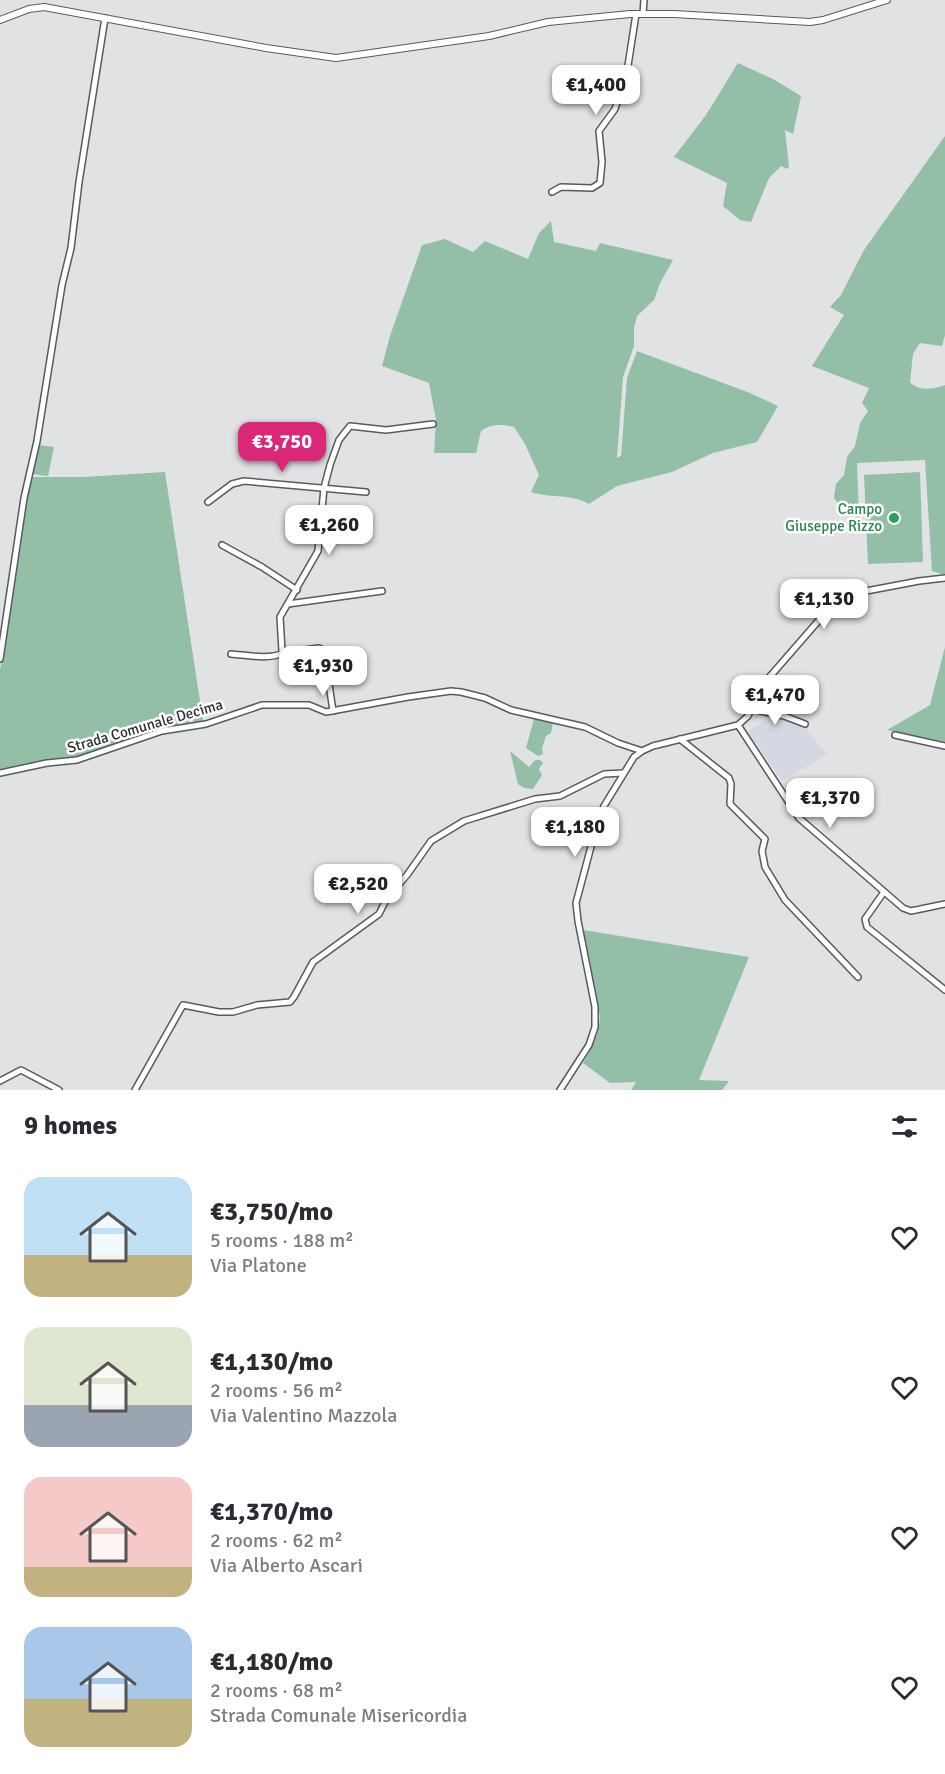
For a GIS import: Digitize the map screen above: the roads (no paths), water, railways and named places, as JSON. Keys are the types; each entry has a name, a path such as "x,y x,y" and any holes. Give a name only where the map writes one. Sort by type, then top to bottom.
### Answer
{"street":[{"path":"552,192 561,186 592,188 600,183 602,162 599,131 615,109 627,72 644,0"},
{"path":"0,20 29,9 45,7 266,48 336,58 489,36 548,22 640,14 810,22 824,20 887,0"},
{"path":"0,659 24,498 37,441 62,285 71,248 105,18"},
{"path":"283,653 279,621 318,551 324,488 339,440 350,426 386,430 433,424"},
{"path":"208,502 232,484 244,481 366,492"},
{"path":"222,545 297,590"},
{"path":"560,1090 589,1045 595,1028 595,1007 576,903 600,814 634,757 642,751 744,722 766,681 834,603 861,592 945,578"},
{"path":"288,604 382,591"},
{"path":"231,654 279,655 322,649 333,711"},
{"name":"Strada Comunale Decima","path":"0,773 47,763 77,760 162,731 206,724 262,705 309,705 326,712 451,691 485,698 511,710 585,727 642,751"},
{"path":"751,709 784,716 805,724"},
{"path":"738,725 799,818 884,892 907,910 945,904"},
{"path":"895,735 945,746"},
{"path":"680,740 729,778 730,804 765,839 762,851 765,867 785,900 858,977"},
{"path":"135,1090 183,1005 232,1012 257,1005 290,1002 313,962 379,914 387,898 431,841 464,821 535,800 560,796 604,774 623,773"},
{"path":"884,892 865,919 867,927 945,990"},
{"path":"0,1081 21,1070 59,1090"}],"place":[{"name":"Campo Giuseppe Rizzo","path":"894,518"}]}
